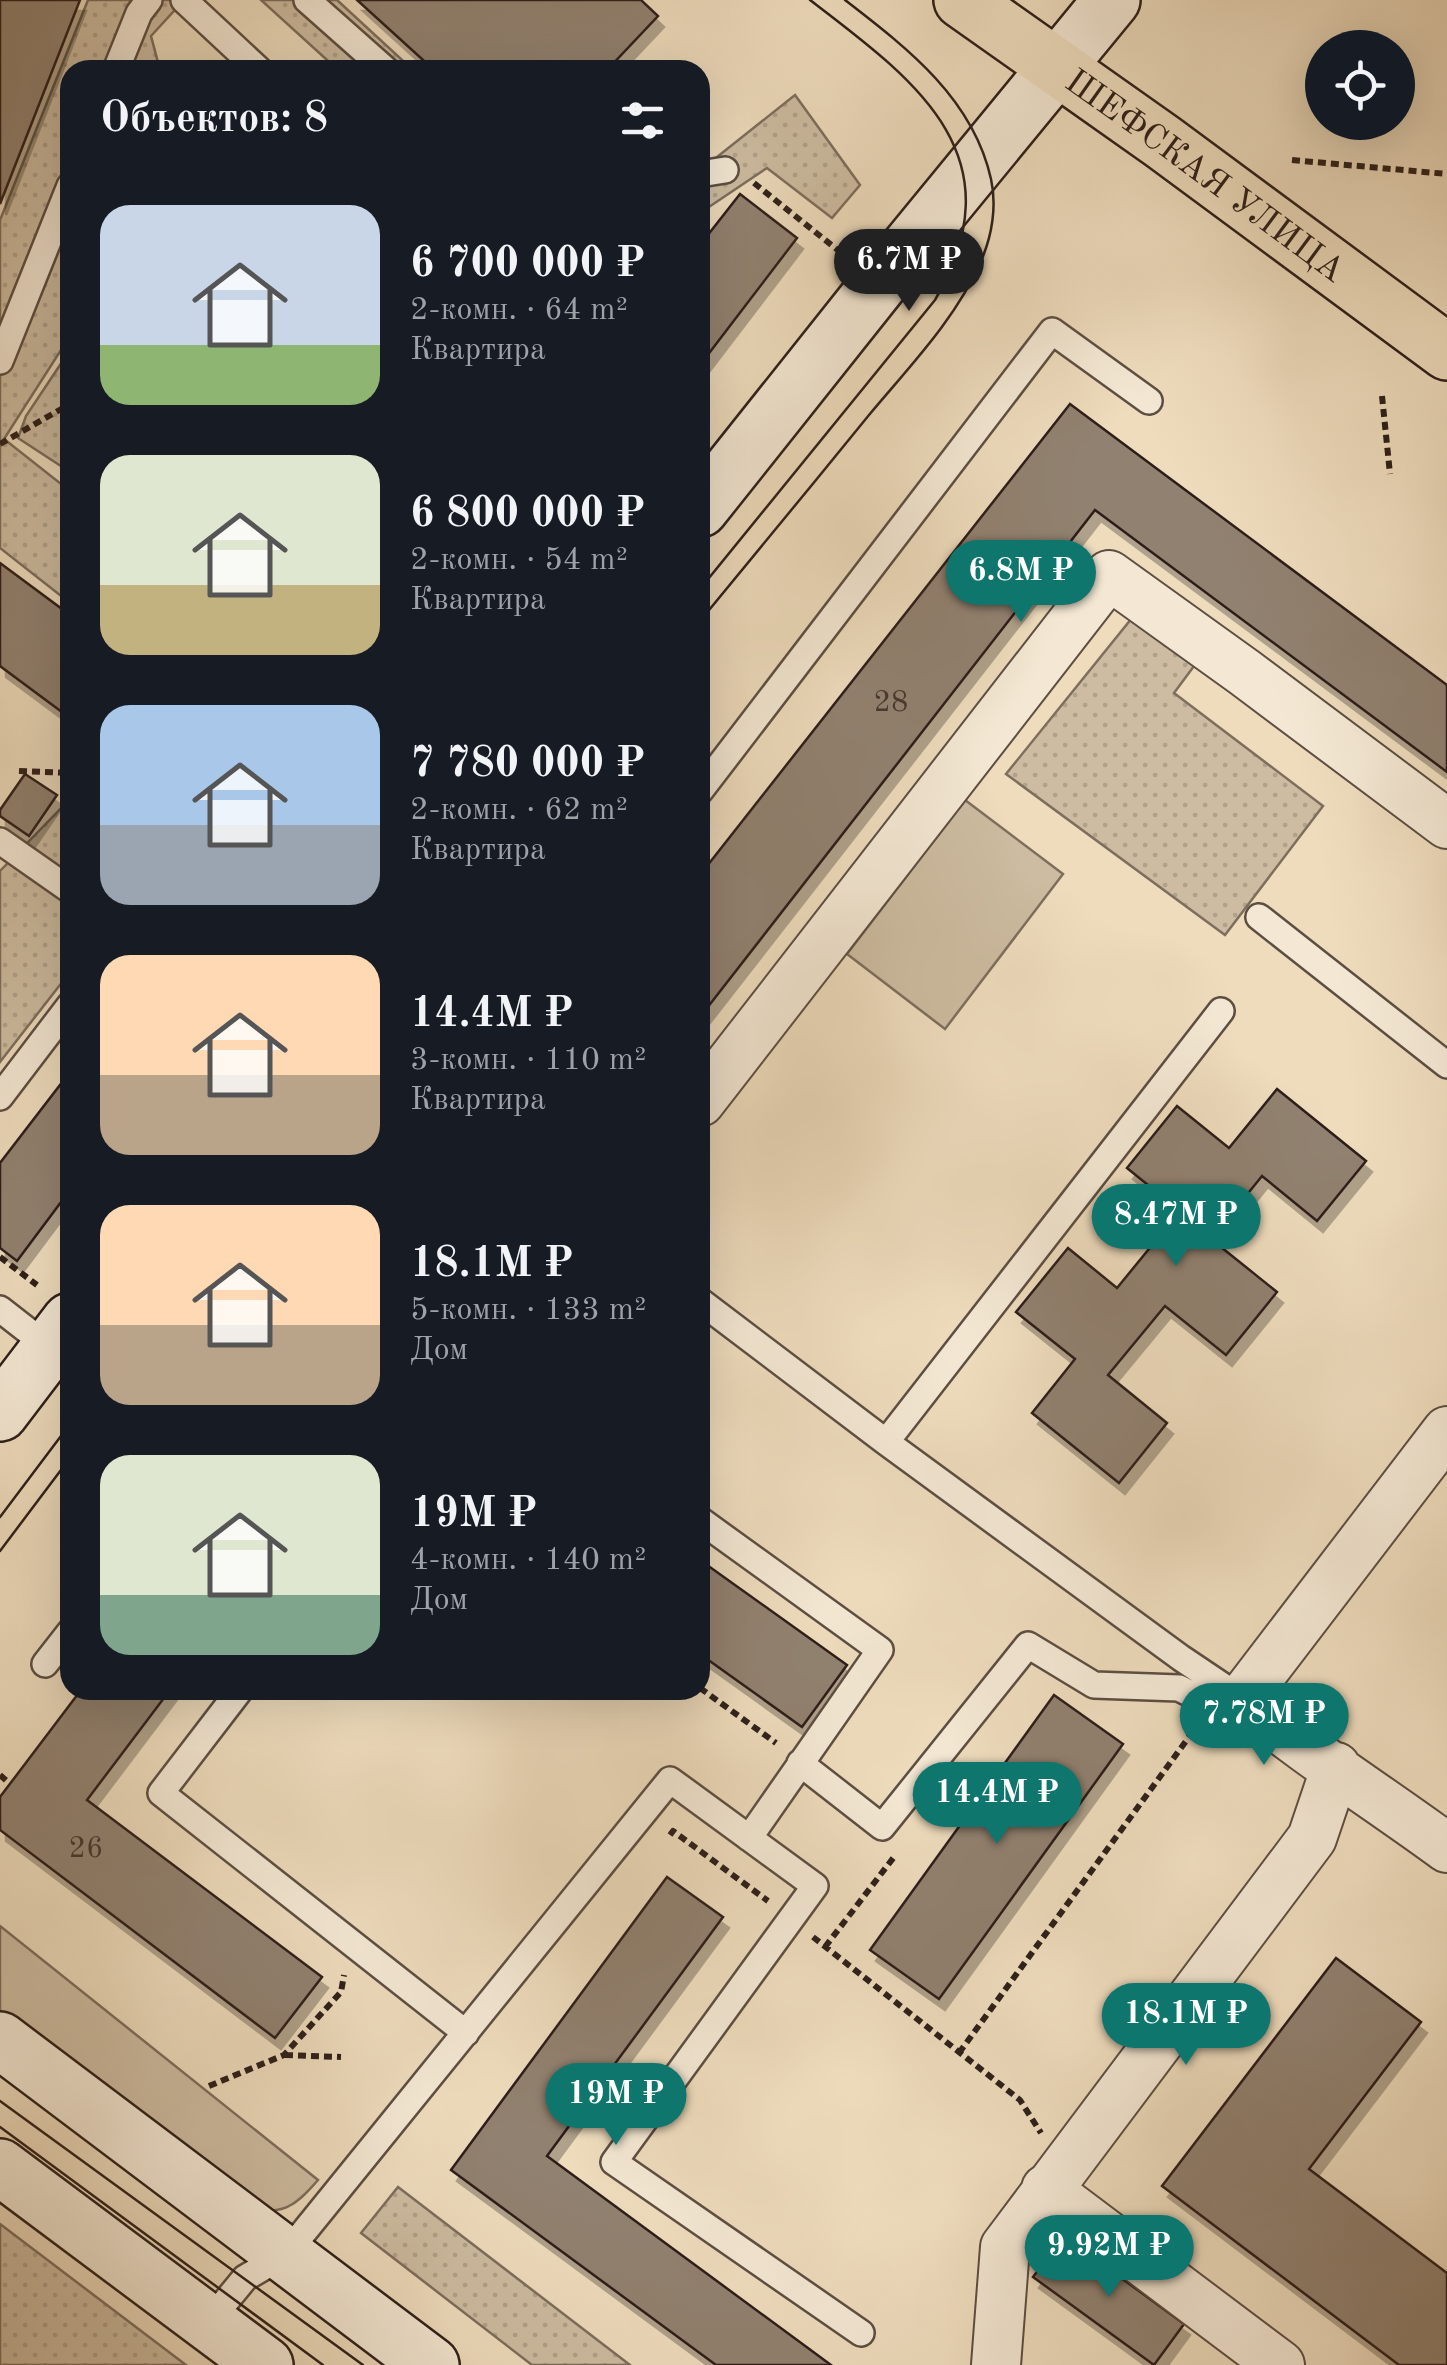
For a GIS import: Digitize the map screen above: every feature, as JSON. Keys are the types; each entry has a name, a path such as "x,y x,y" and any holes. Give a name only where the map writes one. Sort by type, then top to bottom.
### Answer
{"main road":[{"name":"ШЕФСКАЯ УЛИЦА","path":"962,0 1163,142 1447,352"},
{"path":"710,497 1112,0"},
{"path":"0,1413 52,1318"},
{"path":"0,2040 432,2365"},
{"path":"0,2167 265,2365"}],"street":[{"path":"710,1089 1109,576 1447,824"},
{"path":"1446,1435 1227,1702 1336,1767 1447,1848"},
{"path":"996,2365 1004,2247 1312,1838 1336,1767"},
{"path":"1054,2178 1256,2358"}],"lane":[{"path":"120,60 139,13 149,0"},
{"path":"184,0 248,60"},
{"path":"307,0 375,60"},
{"path":"0,361 60,211"},
{"path":"710,778 1052,332 1149,401"},
{"path":"0,841 60,883"},
{"path":"1258,917 1447,1064"},
{"path":"886,1442 1222,1012"},
{"path":"0,1097 60,1018"},
{"path":"710,1308 1181,1658 1227,1702"},
{"path":"0,1310 52,1318"},
{"path":"710,1527 880,1650 749,1838"},
{"path":"46,1664 60,1645"},
{"path":"800,1763 882,1827 1028,1645 1094,1684 1179,1688 1227,1702"},
{"path":"232,1700 162,1793 466,2032"},
{"path":"208,2323 244,2278 286,2254 670,1780 815,1886 614,2162 860,2333"}],"path":[{"path":"1292,160 1447,174"},
{"path":"751,180 839,251"},
{"path":"1382,396 1390,474"},
{"path":"0,444 60,410"},
{"path":"19,772 60,773"},
{"path":"0,1257 52,1318"},
{"path":"710,1695 780,1746"},
{"path":"959,2052 1195,1728 1186,1713 1227,1702"},
{"path":"661,1847 673,1832 1020,2100 1054,2178"},
{"path":"825,1947 905,1843"},
{"path":"284,2055 341,2058"}],"shaded area":[{"path":"88,0 184,0 151,36 157,60 64,60"},
{"path":"261,0 337,0 402,60 327,60"},
{"path":"60,70 60,352 4,439 60,483 60,595 0,548 0,220"},
{"path":"795,95 860,185 832,218 767,168 710,206 712,161"},
{"path":"60,365 60,465 18,438 26,416"},
{"path":"1132,618 1197,662 1174,693 1323,806 1225,935 1006,774"},
{"path":"965,800 1063,874 945,1029 847,954"},
{"path":"60,809 60,985 0,1062 0,871"},
{"path":"0,1926 318,2180 287,2207 246,2211 0,2015"},
{"path":"398,2187 630,2365 532,2365 361,2233"},
{"path":"0,2224 186,2365 0,2365"}],"building":[{"path":"0,0 80,0 0,204"},
{"path":"357,0 641,0 658,16 616,60 423,60"},
{"path":"740,194 797,238 710,352 710,232"},
{"path":"1070,404 1447,685 1447,772 1095,510 710,1004 710,862"},
{"path":"0,563 60,608 60,711 0,666"},
{"path":"25,774 57,795 29,836 0,816 0,810"},
{"path":"60,1085 60,1203 17,1261 0,1248 0,1163"},
{"path":"1277,1089 1366,1161 1317,1221 1262,1176 1211,1239 1277,1292 1226,1355 1165,1306 1108,1375 1167,1423 1119,1483 1032,1413 1075,1359 1016,1312 1068,1248 1117,1288 1180,1211 1127,1168 1177,1106 1229,1148"},
{"path":"710,1567 847,1665 802,1727 710,1661"},
{"path":"1054,1695 1123,1744 939,1999 870,1950"},
{"path":"73,1700 162,1700 87,1800 322,1977 275,2038 0,1830 0,1797"},
{"path":"667,1877 723,1917 547,2156 831,2365 716,2365 451,2170"},
{"path":"1336,1958 1421,2022 1309,2169 1447,2273 1447,2365 1399,2365 1162,2186"},
{"path":"1064,2236 1184,2324 1154,2365 1033,2277"}],"tram line":[{"path":"710,577 935,300 958,249 966,203 960,163 944,126 918,92 810,0"},
{"path":"710,609 945,323 971,282 991,231 991,179 969,124 953,99 914,56 845,0"},
{"path":"0,1517 60,1437"},
{"path":"0,1551 60,1471"},
{"path":"0,2101 363,2365"},
{"path":"0,2127 323,2365"}]}
